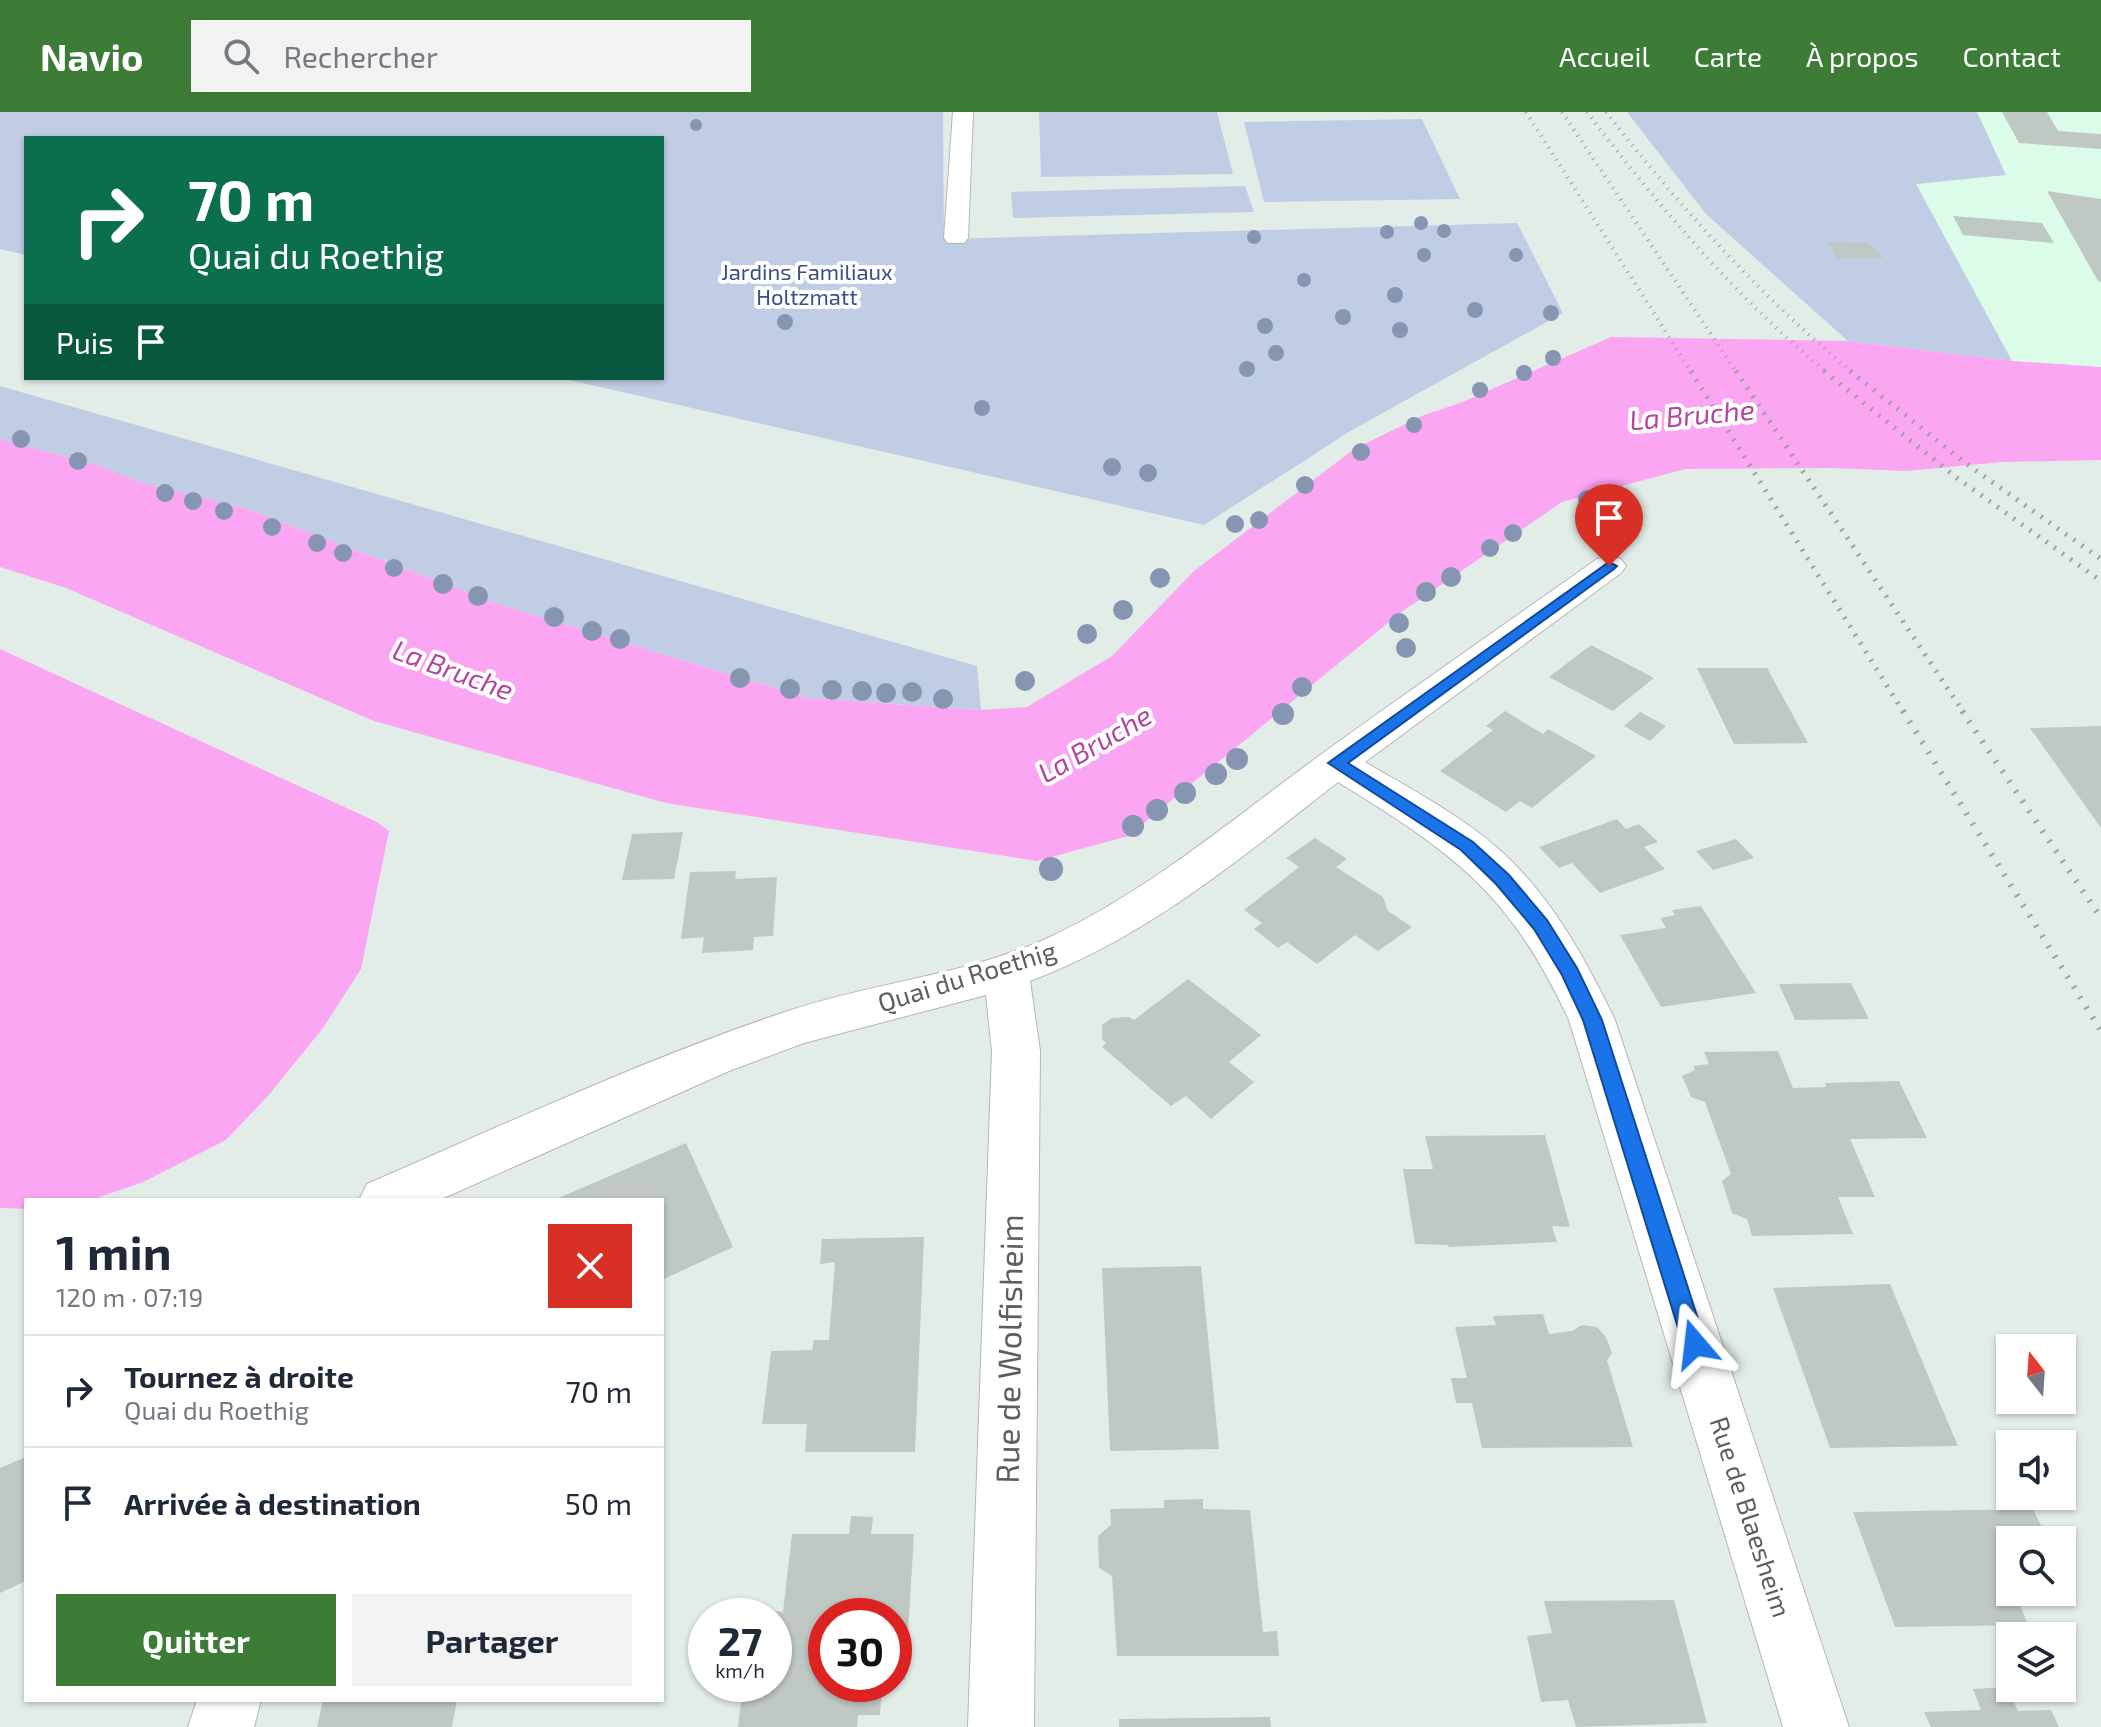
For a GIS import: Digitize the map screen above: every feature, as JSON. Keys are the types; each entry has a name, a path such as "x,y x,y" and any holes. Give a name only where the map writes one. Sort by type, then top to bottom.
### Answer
{"street":[{"name":"Quai du Roethig","path":"390,1198 712,1057 798,1026 1006,972 1064,950 1126,917 1181,881 1337,763 1609,566"},
{"name":"Rue de Blaesheim","path":"1337,763 1467,846 1502,879 1541,925 1570,973 1592,1020 1816,1727"},
{"name":"Rue de Wolfisheim","path":"1001,1727 1016,1051 1006,972"},
{"path":"221,1727 228,1702"}],"lane":[{"path":"956,238 963,112"}],"shaded area":[{"path":"1977,112 2101,112 2101,367 2012,361 1916,184 2005,174"}],"green space":[{"name":"Jardins Familiaux Holtzmatt","path":"0,112 943,112 944,239 1517,223 1563,313 1352,430 1204,525 570,380 664,380 664,136 24,136 24,255 0,249"},
{"path":"1039,112 1217,112 1233,174 1041,177"},
{"path":"1627,112 1977,112 2006,175 1916,184 2012,361 1848,341 1706,214"},
{"path":"1422,119 1460,199 1264,202 1244,122"},
{"path":"1245,186 1254,212 1013,218 1011,192"},
{"path":"0,386 977,666 981,710 807,698 498,604 244,508 142,483 97,465 0,439"}],"water":[{"name":"La Bruche","path":"1611,337 1848,341 2012,361 2101,367 2101,460 2002,462 1906,471 1685,469 1562,502 1400,613 1128,836 1037,861 666,803 374,721 66,588 0,567 0,439 97,465 142,483 244,508 498,604 807,698 981,710 1027,707 1112,656 1194,571 1354,449 1424,415 1460,403"},
{"path":"0,649 377,822 389,831 361,969 323,1028 268,1096 226,1140 143,1182 97,1198 24,1198 24,1209 0,1208"}],"building":[{"path":"2002,112 2047,112 2058,131 2101,134 2101,149 2019,143"},
{"path":"2047,191 2101,199 2101,282 2098,281"},
{"path":"1953,216 2042,223 2054,243 1963,235"},
{"path":"1827,242 1868,243 1884,258 1837,258"},
{"path":"1591,645 1654,678 1613,711 1549,677"},
{"path":"1697,668 1767,668 1808,743 1734,744"},
{"path":"1505,711 1543,734 1548,729 1596,756 1532,808 1520,801 1506,812 1440,771 1493,730 1486,726"},
{"path":"1640,712 1666,726 1650,741 1624,726"},
{"path":"2101,726 2101,828 2030,728"},
{"path":"1617,819 1626,829 1639,824 1658,842 1644,847 1665,869 1600,893 1572,863 1559,868 1539,847"},
{"path":"683,832 674,879 622,880 632,834"},
{"path":"1315,838 1347,859 1336,867 1383,897 1388,911 1412,927 1378,951 1355,935 1317,964 1287,942 1278,948 1254,929 1262,923 1244,910 1299,867 1286,858"},
{"path":"1736,839 1754,858 1713,870 1696,851"},
{"path":"736,871 735,879 777,877 773,936 754,937 753,950 702,953 704,937 681,939 690,872"},
{"path":"1701,906 1756,993 1661,1007 1620,935 1666,928 1660,918 1675,915 1672,910"},
{"path":"1188,979 1261,1035 1229,1062 1254,1082 1211,1119 1186,1096 1171,1106 1102,1047 1106,1043 1102,1039 1102,1025 1112,1018 1129,1017 1134,1020"},
{"path":"1851,983 1869,1019 1795,1020 1779,984"},
{"path":"1778,1051 1793,1088 1826,1087 1825,1083 1899,1081 1927,1138 1850,1139 1875,1197 1838,1197 1853,1234 1752,1236 1747,1219 1732,1213 1722,1181 1731,1174 1705,1102 1691,1097 1682,1076 1695,1070 1693,1066 1709,1064 1704,1052"},
{"path":"1545,1135 1570,1227 1552,1226 1557,1242 1449,1247 1415,1244 1403,1169 1433,1169 1425,1136"},
{"path":"686,1143 733,1247 664,1279 664,1198 559,1198"},
{"path":"924,1237 915,1452 805,1452 807,1424 762,1424 771,1351 812,1350 814,1340 829,1340 835,1262 820,1264 822,1239"},
{"path":"1201,1266 1219,1449 1110,1451 1102,1268"},
{"path":"1890,1284 1958,1446 1830,1448 1773,1288"},
{"path":"1543,1314 1549,1334 1572,1331 1582,1325 1597,1327 1606,1337 1612,1353 1607,1360 1633,1447 1482,1448 1472,1403 1456,1403 1451,1378 1467,1378 1455,1327 1496,1325 1493,1316"},
{"path":"24,1458 24,1582 0,1593 0,1468"},
{"path":"1203,1499 1203,1509 1250,1510 1263,1632 1277,1631 1279,1656 1117,1656 1112,1576 1099,1568 1098,1536 1111,1525 1110,1509 1164,1508 1164,1500"},
{"path":"2033,1510 2041,1526 1996,1526 1996,1606 2020,1606 2027,1622 1895,1627 1853,1512"},
{"path":"851,1516 873,1517 871,1534 914,1534 910,1598 808,1598 808,1702 881,1702 880,1715 858,1715 857,1727 738,1727 741,1702 792,1702 792,1598 785,1598 792,1534 849,1534"},
{"path":"1674,1600 1707,1723 1576,1727 1568,1700 1541,1702 1527,1636 1552,1633 1544,1601"},
{"path":"1996,1688 1996,1702 2014,1702 2018,1711 2051,1710 2059,1727 1931,1727 1924,1712 1981,1710 1973,1689"},
{"path":"323,1702 457,1702 452,1727 317,1727"},
{"path":"1270,1717 1271,1727 1119,1727 1119,1719"}],"railway":[{"path":"1526,112 1692,373"},
{"path":"1562,112 1737,373"},
{"path":"1587,112 1700,250 1761,314 1827,373"},
{"path":"1606,112 1663,182 1753,282 1853,373"},
{"path":"1691,371 1904,713"},
{"path":"1736,371 1964,713"},
{"path":"1824,371 1957,478 2101,581"},
{"path":"1850,371 1964,462 2101,559"},
{"path":"1903,711 2101,1031"},
{"path":"1962,711 2101,918"}],"route":[{"path":"1609,566 1337,763 1467,846 1502,879 1541,925 1570,973 1592,1020 1695,1344"}]}
